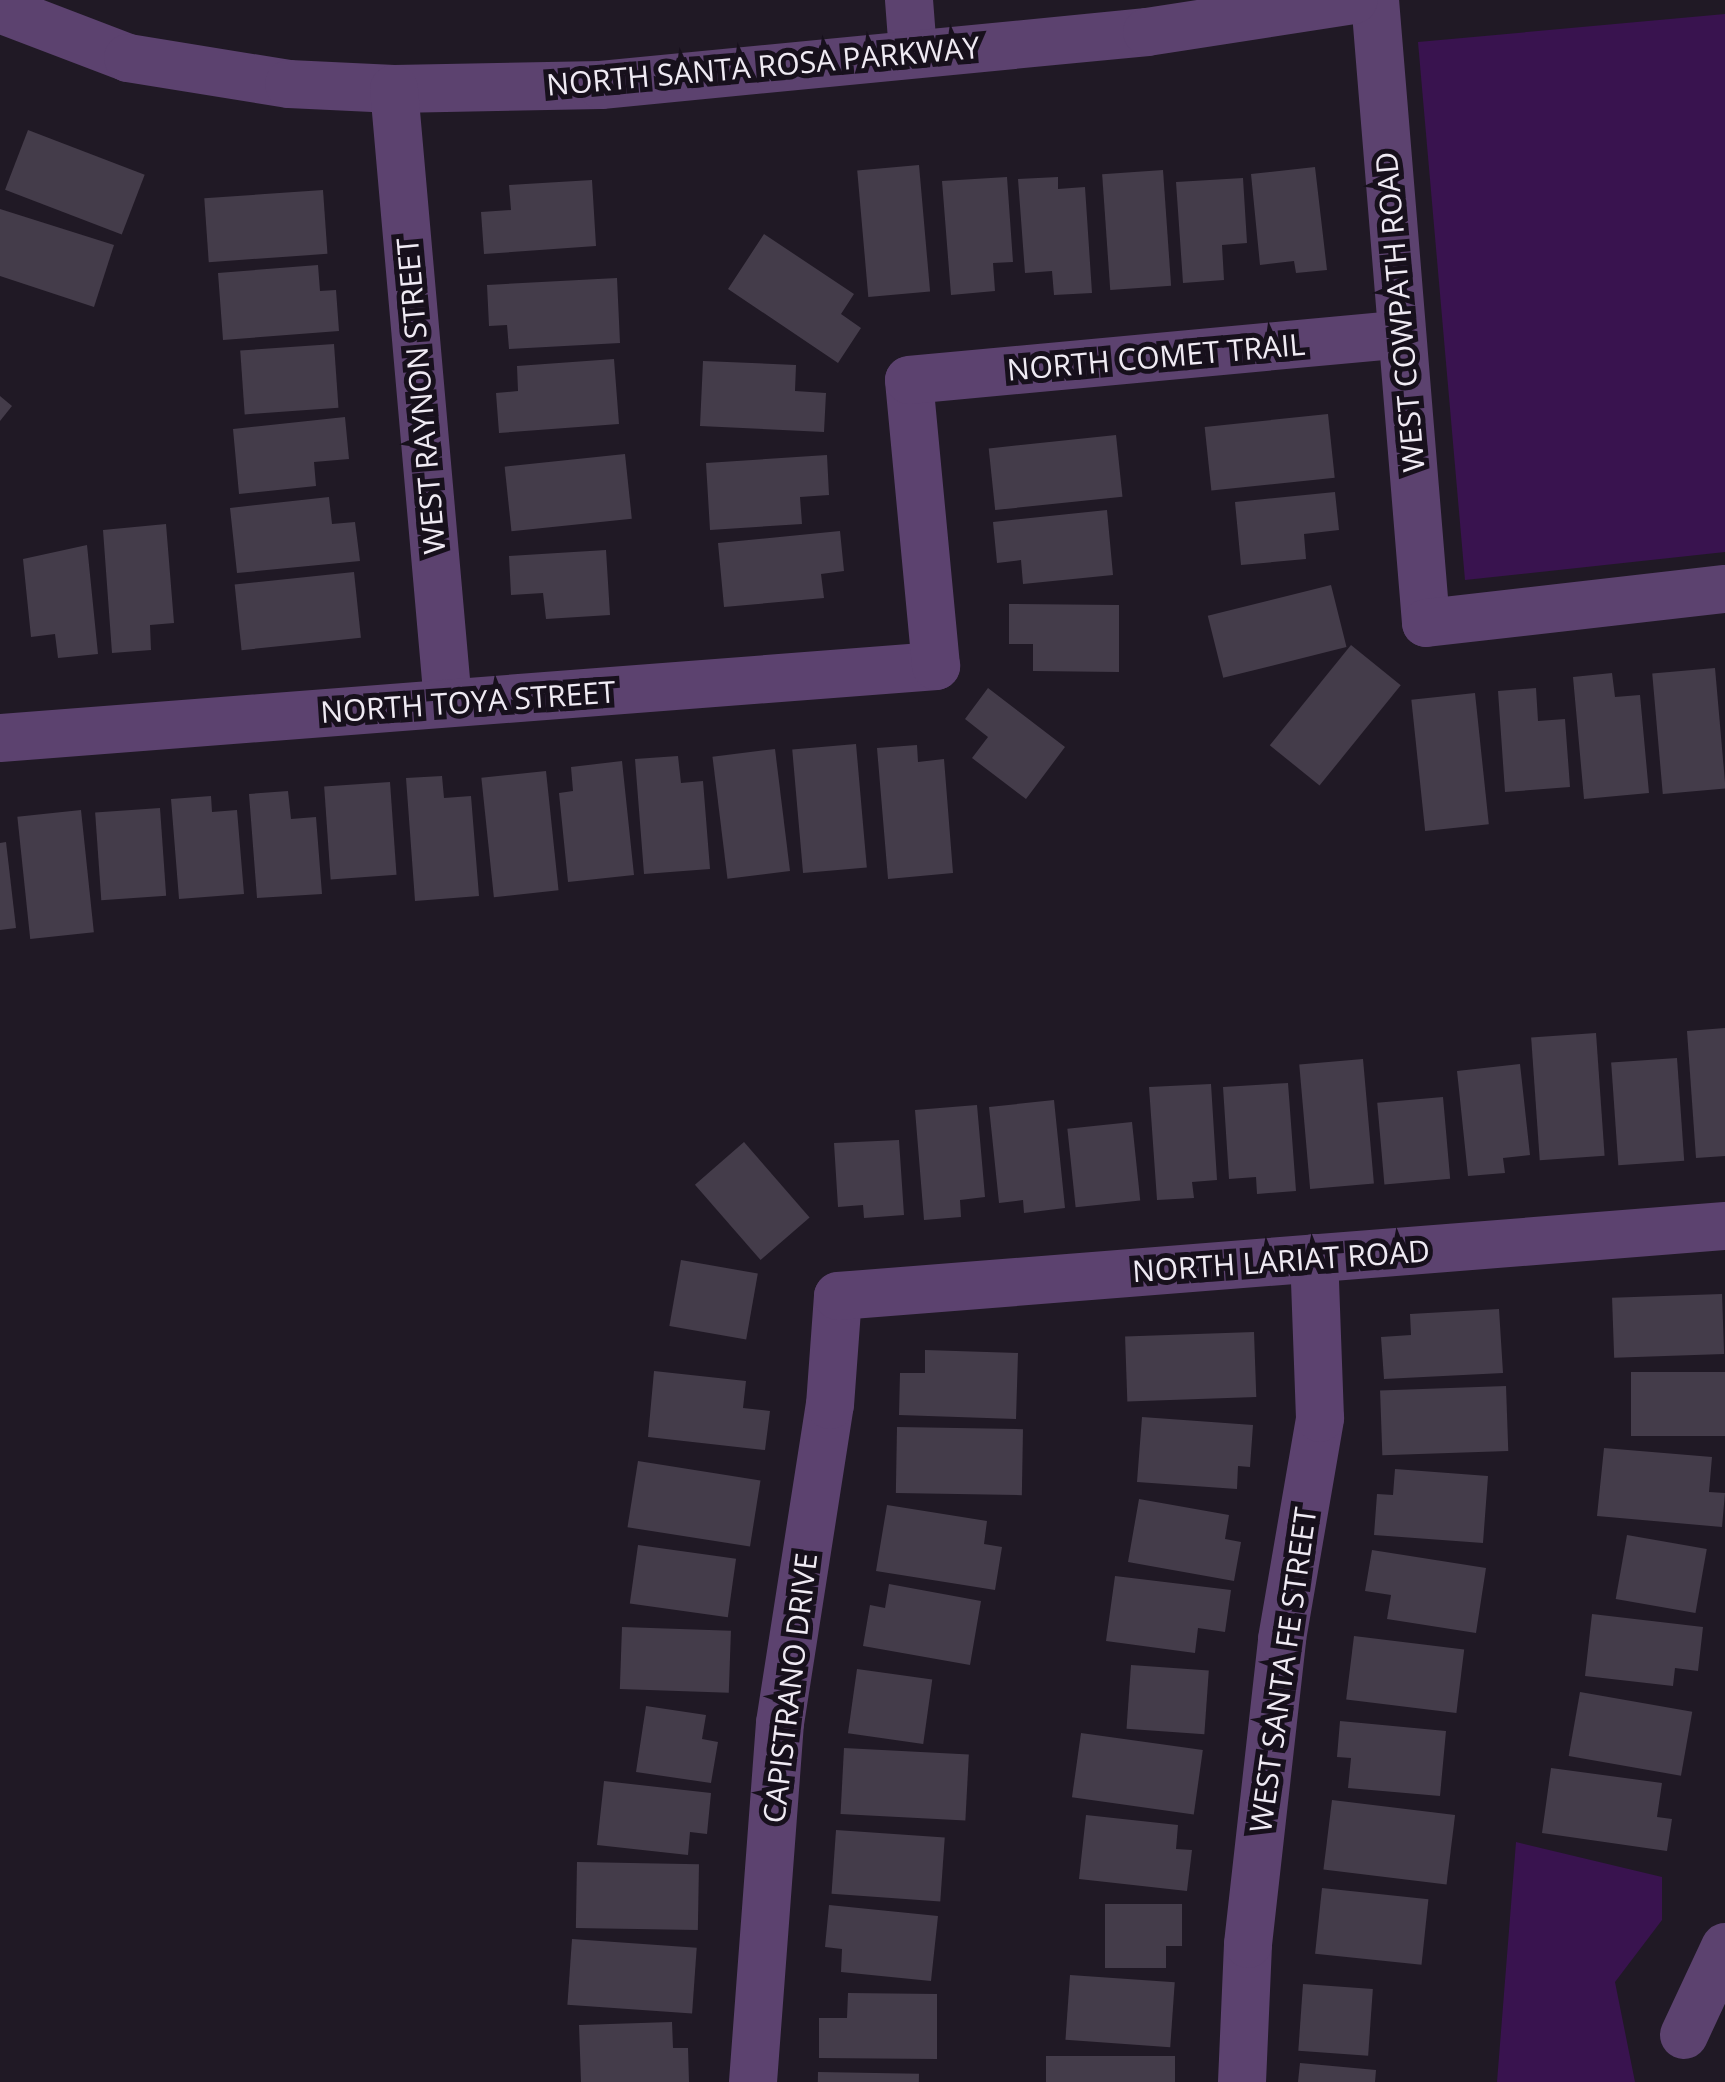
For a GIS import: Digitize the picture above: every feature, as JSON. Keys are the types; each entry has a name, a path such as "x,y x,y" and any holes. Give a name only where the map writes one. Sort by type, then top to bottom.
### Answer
{"street":[{"path":"909,0 912,52"},
{"name":"NORTH SANTA ROSA PARKWAY","path":"0,8 128,58 289,84 394,89 601,85 1147,32 1354,0"},
{"name":"WEST COWPATH ROAD","path":"1375,0 1426,623 1725,589"},
{"name":"WEST RAYNON STREET","path":"394,89 448,703"},
{"name":"NORTH COMET TRAIL","path":"936,666 909,380 1402,334"},
{"name":"NORTH TOYA STREET","path":"0,738 936,666"},
{"name":"NORTH LARIAT ROAD","path":"838,1296 1725,1226"},
{"name":"WEST SANTA FE STREET","path":"1242,2082 1248,1944 1282,1639 1320,1418 1314,1258"},
{"name":"CAPISTRANO DRIVE","path":"753,2082 780,1723 830,1405 838,1296"},
{"path":"1684,2036 1725,1947"}],"shaded area":[{"path":"1725,14 1725,552 1465,580 1418,42"},
{"path":"1516,1842 1662,1877 1662,1920 1615,1982 1635,2082 1497,2082"}],"building":[{"path":"28,130 145,175 122,235 5,190"},
{"path":"919,165 930,292 868,297 857,170"},
{"path":"1315,167 1327,270 1296,273 1294,261 1260,265 1251,174"},
{"path":"1163,170 1171,286 1110,290 1102,174"},
{"path":"1007,177 1013,262 993,263 995,291 951,295 942,181"},
{"path":"1058,177 1058,189 1085,187 1092,293 1054,295 1052,271 1025,273 1018,179"},
{"path":"1243,178 1247,243 1222,245 1224,280 1183,283 1176,182"},
{"path":"592,180 596,246 484,254 481,212 511,210 509,185"},
{"path":"323,190 327,254 209,262 204,198"},
{"path":"0,209 114,245 94,307 0,276"},
{"path":"764,234 854,294 841,314 861,328 838,363 728,289"},
{"path":"318,265 320,291 336,290 339,331 223,340 218,273"},
{"path":"617,278 620,343 509,349 507,325 489,326 487,285"},
{"path":"334,344 338,408 245,414 240,351"},
{"path":"614,359 619,424 499,433 496,393 518,391 517,366"},
{"path":"703,361 796,365 795,391 826,393 824,432 700,426"},
{"path":"0,396 12,406 0,421"},
{"path":"1328,414 1335,478 1211,491 1205,427"},
{"path":"345,417 349,459 314,462 316,486 239,494 233,429"},
{"path":"1116,435 1122,497 995,510 989,448"},
{"path":"625,454 632,519 511,531 505,467"},
{"path":"827,455 829,495 800,497 802,524 710,530 706,463"},
{"path":"1335,492 1339,530 1304,534 1306,559 1241,565 1235,502"},
{"path":"329,497 332,524 355,522 360,561 237,573 230,508"},
{"path":"1107,510 1113,575 1023,584 1021,560 997,563 993,522"},
{"path":"166,524 174,623 150,625 151,650 112,653 103,530"},
{"path":"840,531 844,571 821,574 824,598 724,607 718,543"},
{"path":"87,545 98,654 58,658 55,634 31,637 23,559"},
{"path":"606,550 610,615 546,619 543,593 511,595 509,556"},
{"path":"354,572 361,638 242,650 235,585"},
{"path":"1331,585 1346,647 1223,678 1208,616"},
{"path":"1009,604 1119,605 1119,672 1033,671 1033,644 1009,644"},
{"path":"1351,645 1401,685 1320,786 1270,745"},
{"path":"1715,668 1725,789 1663,794 1652,673"},
{"path":"1612,673 1615,697 1640,695 1649,793 1584,799 1573,677"},
{"path":"988,688 1065,747 1026,799 972,758 988,737 965,719"},
{"path":"1536,688 1538,721 1565,719 1570,787 1505,792 1498,691"},
{"path":"1475,693 1489,824 1425,831 1411,700"},
{"path":"856,744 867,868 803,873 792,750"},
{"path":"917,745 918,762 944,759 953,873 888,879 877,748"},
{"path":"775,749 790,871 727,879 712,757"},
{"path":"678,756 681,783 703,781 710,869 644,874 635,759"},
{"path":"622,761 634,875 568,882 559,793 573,791 571,767"},
{"path":"546,771 559,890 494,897 481,778"},
{"path":"442,776 444,798 471,796 479,896 415,901 406,778"},
{"path":"390,782 396,875 331,879 324,787"},
{"path":"288,791 291,819 316,817 322,894 257,898 249,794"},
{"path":"211,796 212,812 237,810 244,894 179,899 171,799"},
{"path":"160,808 166,896 101,900 95,813"},
{"path":"81,810 94,932 30,939 17,817"},
{"path":"6,842 16,928 0,930 0,843"},
{"path":"1725,1028 1725,1156 1696,1158 1687,1031"},
{"path":"1596,1033 1605,1156 1540,1160 1531,1038"},
{"path":"1677,1058 1684,1161 1618,1165 1611,1063"},
{"path":"1363,1059 1374,1184 1310,1189 1299,1065"},
{"path":"1520,1064 1530,1155 1503,1158 1505,1173 1468,1176 1457,1071"},
{"path":"1288,1083 1296,1191 1257,1194 1256,1177 1229,1179 1223,1087"},
{"path":"1211,1084 1217,1180 1192,1182 1194,1198 1157,1200 1149,1087"},
{"path":"1443,1097 1450,1179 1384,1184 1377,1103"},
{"path":"1054,1100 1065,1208 1024,1213 1023,1200 999,1203 989,1107"},
{"path":"977,1105 985,1197 960,1200 961,1217 924,1220 915,1110"},
{"path":"1132,1122 1140,1201 1076,1207 1067,1129"},
{"path":"899,1140 904,1215 864,1218 863,1205 838,1207 834,1143"},
{"path":"744,1142 810,1217 761,1260 695,1185"},
{"path":"681,1260 758,1274 746,1340 669,1326"},
{"path":"1722,1294 1724,1354 1614,1358 1612,1298"},
{"path":"1499,1309 1503,1373 1384,1379 1381,1337 1411,1335 1410,1314"},
{"path":"1254,1332 1256,1397 1127,1401 1125,1337"},
{"path":"925,1350 1018,1353 1016,1419 899,1415 900,1373 925,1373"},
{"path":"654,1371 746,1381 743,1408 770,1411 765,1450 648,1437"},
{"path":"1631,1372 1725,1372 1725,1436 1631,1436"},
{"path":"1506,1386 1508,1451 1382,1455 1380,1390"},
{"path":"1142,1417 1253,1425 1250,1467 1238,1466 1237,1489 1137,1482"},
{"path":"897,1427 1023,1429 1022,1495 896,1493"},
{"path":"1604,1448 1712,1457 1709,1492 1725,1493 1722,1527 1597,1516"},
{"path":"638,1461 760,1480 750,1547 628,1527"},
{"path":"1395,1469 1488,1476 1483,1543 1374,1535 1377,1494 1393,1495"},
{"path":"1139,1499 1229,1515 1225,1539 1241,1542 1234,1581 1128,1562"},
{"path":"887,1505 987,1521 984,1544 1002,1547 995,1590 876,1571"},
{"path":"1627,1535 1707,1549 1695,1613 1616,1599"},
{"path":"638,1545 736,1559 728,1617 630,1603"},
{"path":"1372,1550 1486,1568 1476,1633 1387,1619 1391,1595 1365,1591"},
{"path":"1115,1576 1231,1590 1225,1632 1198,1628 1195,1653 1106,1641"},
{"path":"889,1584 981,1601 970,1665 863,1646 870,1605 885,1608"},
{"path":"1592,1614 1703,1627 1698,1671 1675,1668 1673,1686 1585,1676"},
{"path":"622,1627 731,1631 729,1693 620,1689"},
{"path":"1354,1636 1464,1650 1456,1713 1346,1700"},
{"path":"1131,1665 1209,1670 1204,1734 1127,1729"},
{"path":"857,1669 932,1680 923,1744 848,1733"},
{"path":"1580,1692 1692,1712 1681,1776 1569,1756"},
{"path":"646,1706 706,1715 702,1739 718,1742 711,1783 636,1772"},
{"path":"1340,1721 1446,1731 1440,1796 1348,1788 1351,1758 1337,1757"},
{"path":"1081,1733 1203,1750 1194,1814 1072,1797"},
{"path":"844,1748 969,1755 965,1820 841,1814"},
{"path":"1551,1768 1662,1783 1657,1817 1672,1819 1667,1851 1542,1833"},
{"path":"604,1781 711,1793 707,1834 690,1832 688,1855 597,1845"},
{"path":"1332,1800 1455,1815 1447,1885 1323,1869"},
{"path":"1086,1815 1178,1825 1176,1849 1192,1850 1187,1891 1079,1879"},
{"path":"836,1830 945,1838 940,1901 832,1894"},
{"path":"577,1862 699,1864 698,1930 576,1928"},
{"path":"1322,1888 1428,1899 1422,1965 1315,1954"},
{"path":"1105,1904 1182,1904 1182,1946 1166,1946 1166,1968 1105,1968"},
{"path":"829,1905 938,1916 931,1981 841,1972 842,1949 825,1947"},
{"path":"572,1939 697,1948 692,2014 567,2005"},
{"path":"1070,1975 1175,1982 1170,2047 1065,2040"},
{"path":"1303,1984 1373,1989 1368,2056 1298,2051"},
{"path":"848,1993 937,1994 937,2059 819,2058 819,2018 847,2018"},
{"path":"672,2022 673,2048 688,2048 689,2082 581,2082 579,2025"},
{"path":"1046,2056 1175,2056 1175,2082 1046,2082"},
{"path":"1300,2063 1376,2070 1375,2082 1298,2082"},
{"path":"818,2072 919,2074 919,2082 818,2082"}]}
